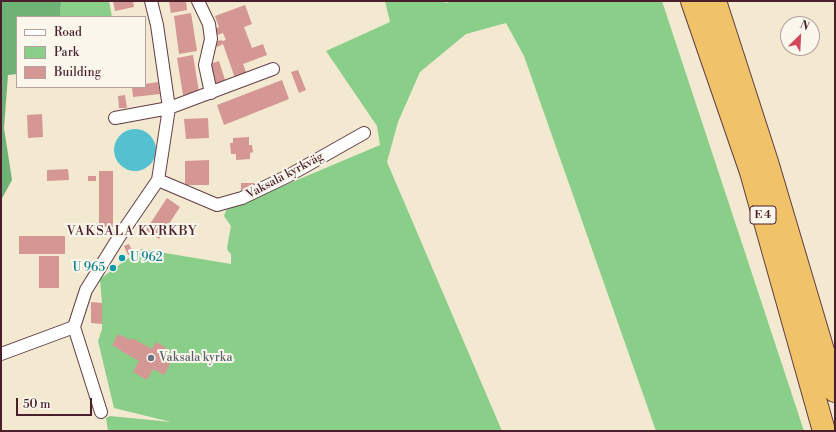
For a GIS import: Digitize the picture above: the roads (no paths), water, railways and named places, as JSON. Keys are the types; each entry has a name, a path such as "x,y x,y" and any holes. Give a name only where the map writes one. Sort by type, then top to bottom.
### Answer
{"highway":[{"name":"E 4","path":"692,1 751,172 824,431"},
{"name":"E 4","path":"716,1 767,162 835,392"}],"street":[{"path":"101,412 74,327 86,290 119,237 158,180 169,108 157,24 151,1"},
{"path":"198,1 209,24 211,39 205,65 211,93"},
{"path":"115,118 169,108 272,69"},
{"name":"Vaksala kyrkväg","path":"158,180 217,205 242,198 288,176 364,132"},
{"path":"1,354 74,327"}],"water":[{"path":"135,129 150,135 156,150 150,165 135,171 120,165 114,150 120,135"}],"place":[{"name":"U 962","path":"122,258"},
{"name":"U 965","path":"113,268"},
{"name":"Vaksala kyrka","path":"151,358"}],"district":[{"name":"VAKSALA KYRKBY","path":"132,232"}]}
